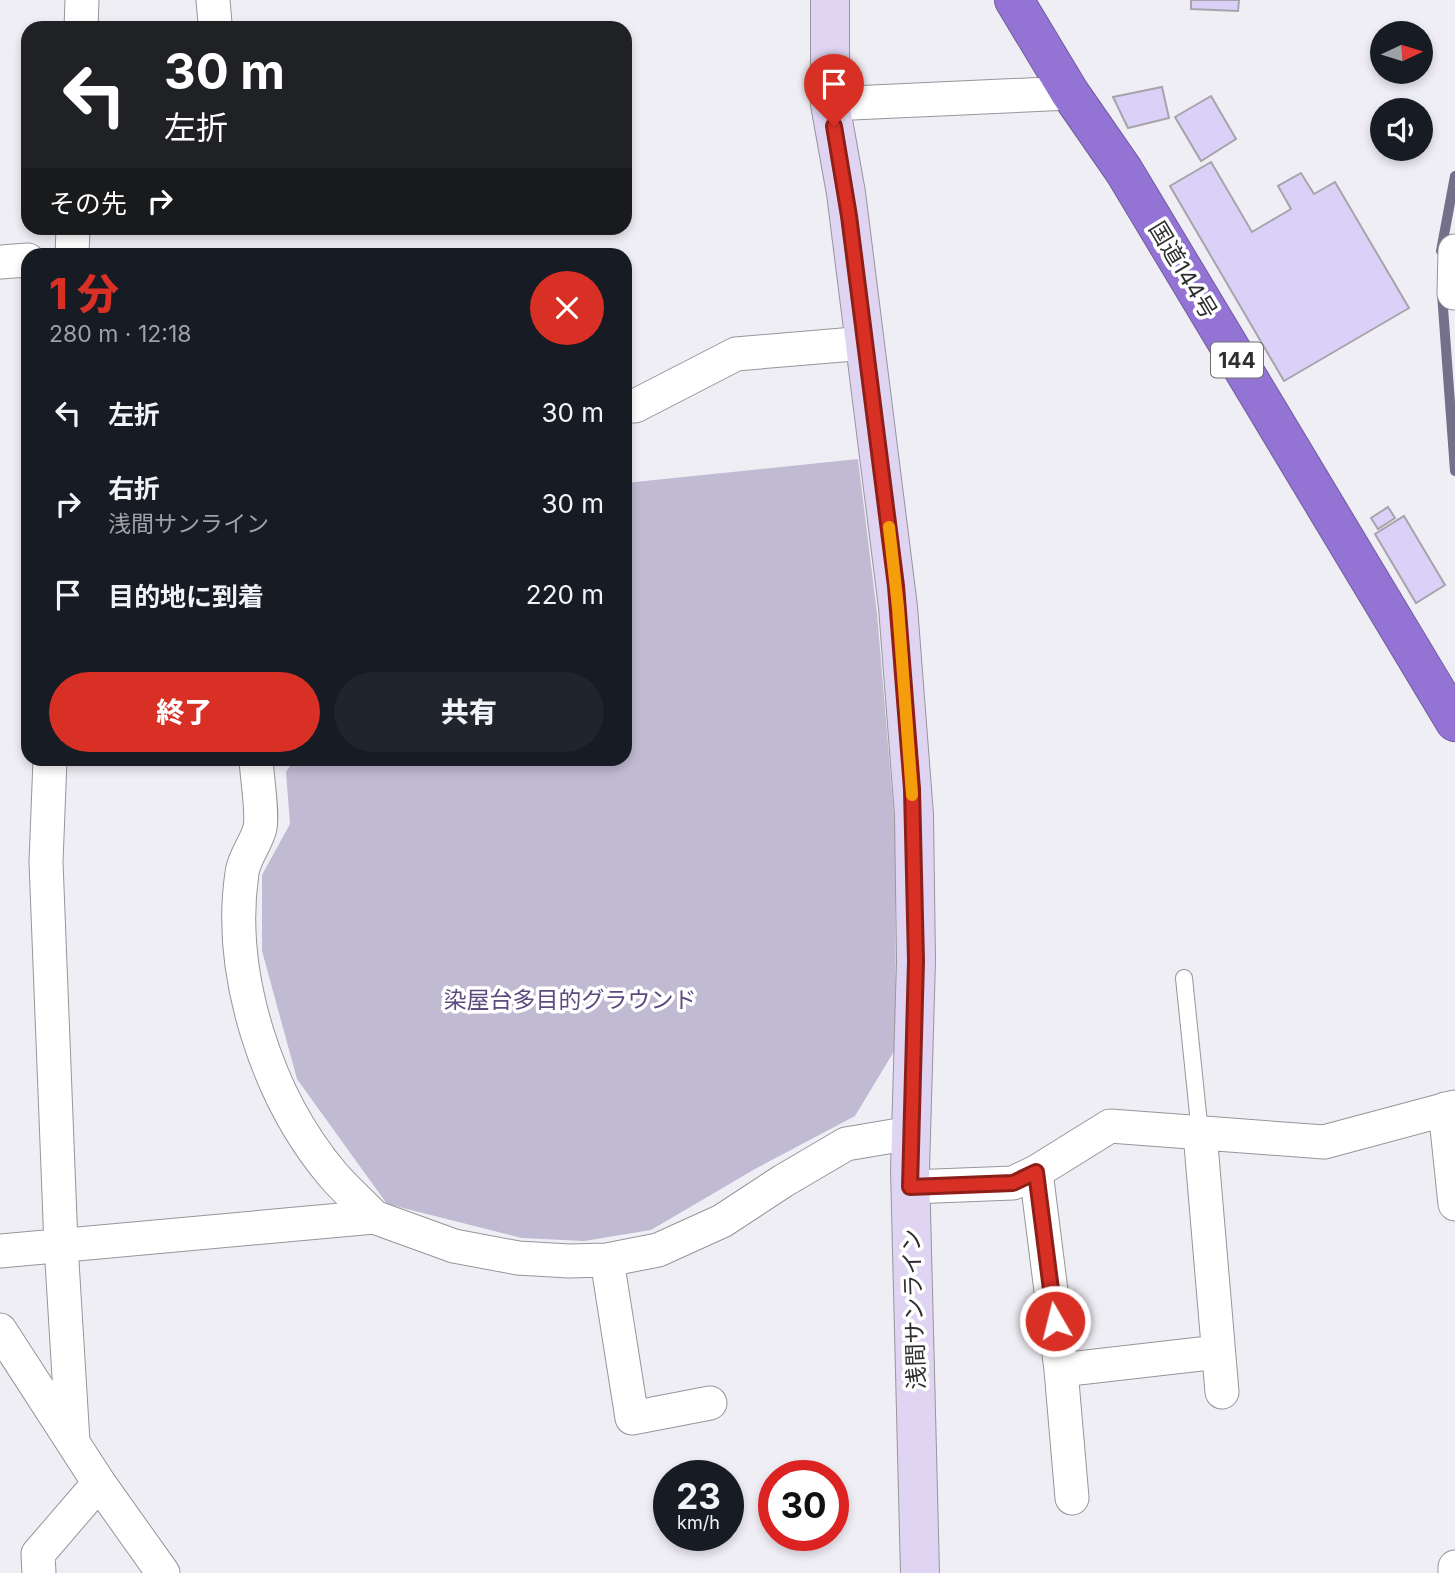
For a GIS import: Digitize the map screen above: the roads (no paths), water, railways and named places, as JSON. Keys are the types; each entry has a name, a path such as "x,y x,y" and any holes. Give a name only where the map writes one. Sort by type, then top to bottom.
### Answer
{"highway":[{"name":"国道144号","path":"1014,0 1070,93 1124,171 1455,722"}],"street":[{"path":"81,21 82,0"},
{"name":"浅間サンライン","path":"831,0 830,104 846,193 898,607 914,815 916,961 910,1187 920,1573"},
{"path":"830,104 1070,93"},
{"path":"1454,293 1455,251"},
{"path":"0,262 21,260"},
{"path":"632,406 736,354 866,344"},
{"path":"51,766 46,862 61,1245 73,1442"},
{"path":"256,766 260,827 242,870 239,938 247,998 266,1060 299,1128 333,1175 374,1217"},
{"path":"910,1187 1013,1183 1036,1172 1110,1126 1324,1142 1450,1108 1455,1205"},
{"path":"0,1251 374,1217 454,1246 519,1258 607,1260 658,1250 722,1221 846,1144 911,1133"},
{"path":"1200,1133 1223,1392"},
{"path":"1036,1172 1061,1370 1072,1498"},
{"path":"607,1260 632,1418 709,1404"},
{"path":"0,1330 99,1483 163,1573"},
{"path":"1061,1370 1218,1352"},
{"path":"39,1573 38,1553 99,1483"},
{"path":"1455,1567 1455,1573"}],"lane":[{"path":"1184,978 1200,1133"}],"waterway":[{"path":"1441,251 1455,176"},
{"path":"1442,294 1455,471"}],"park label":[{"name":"染屋台多目的グラウンド","path":"570,1000"}]}
